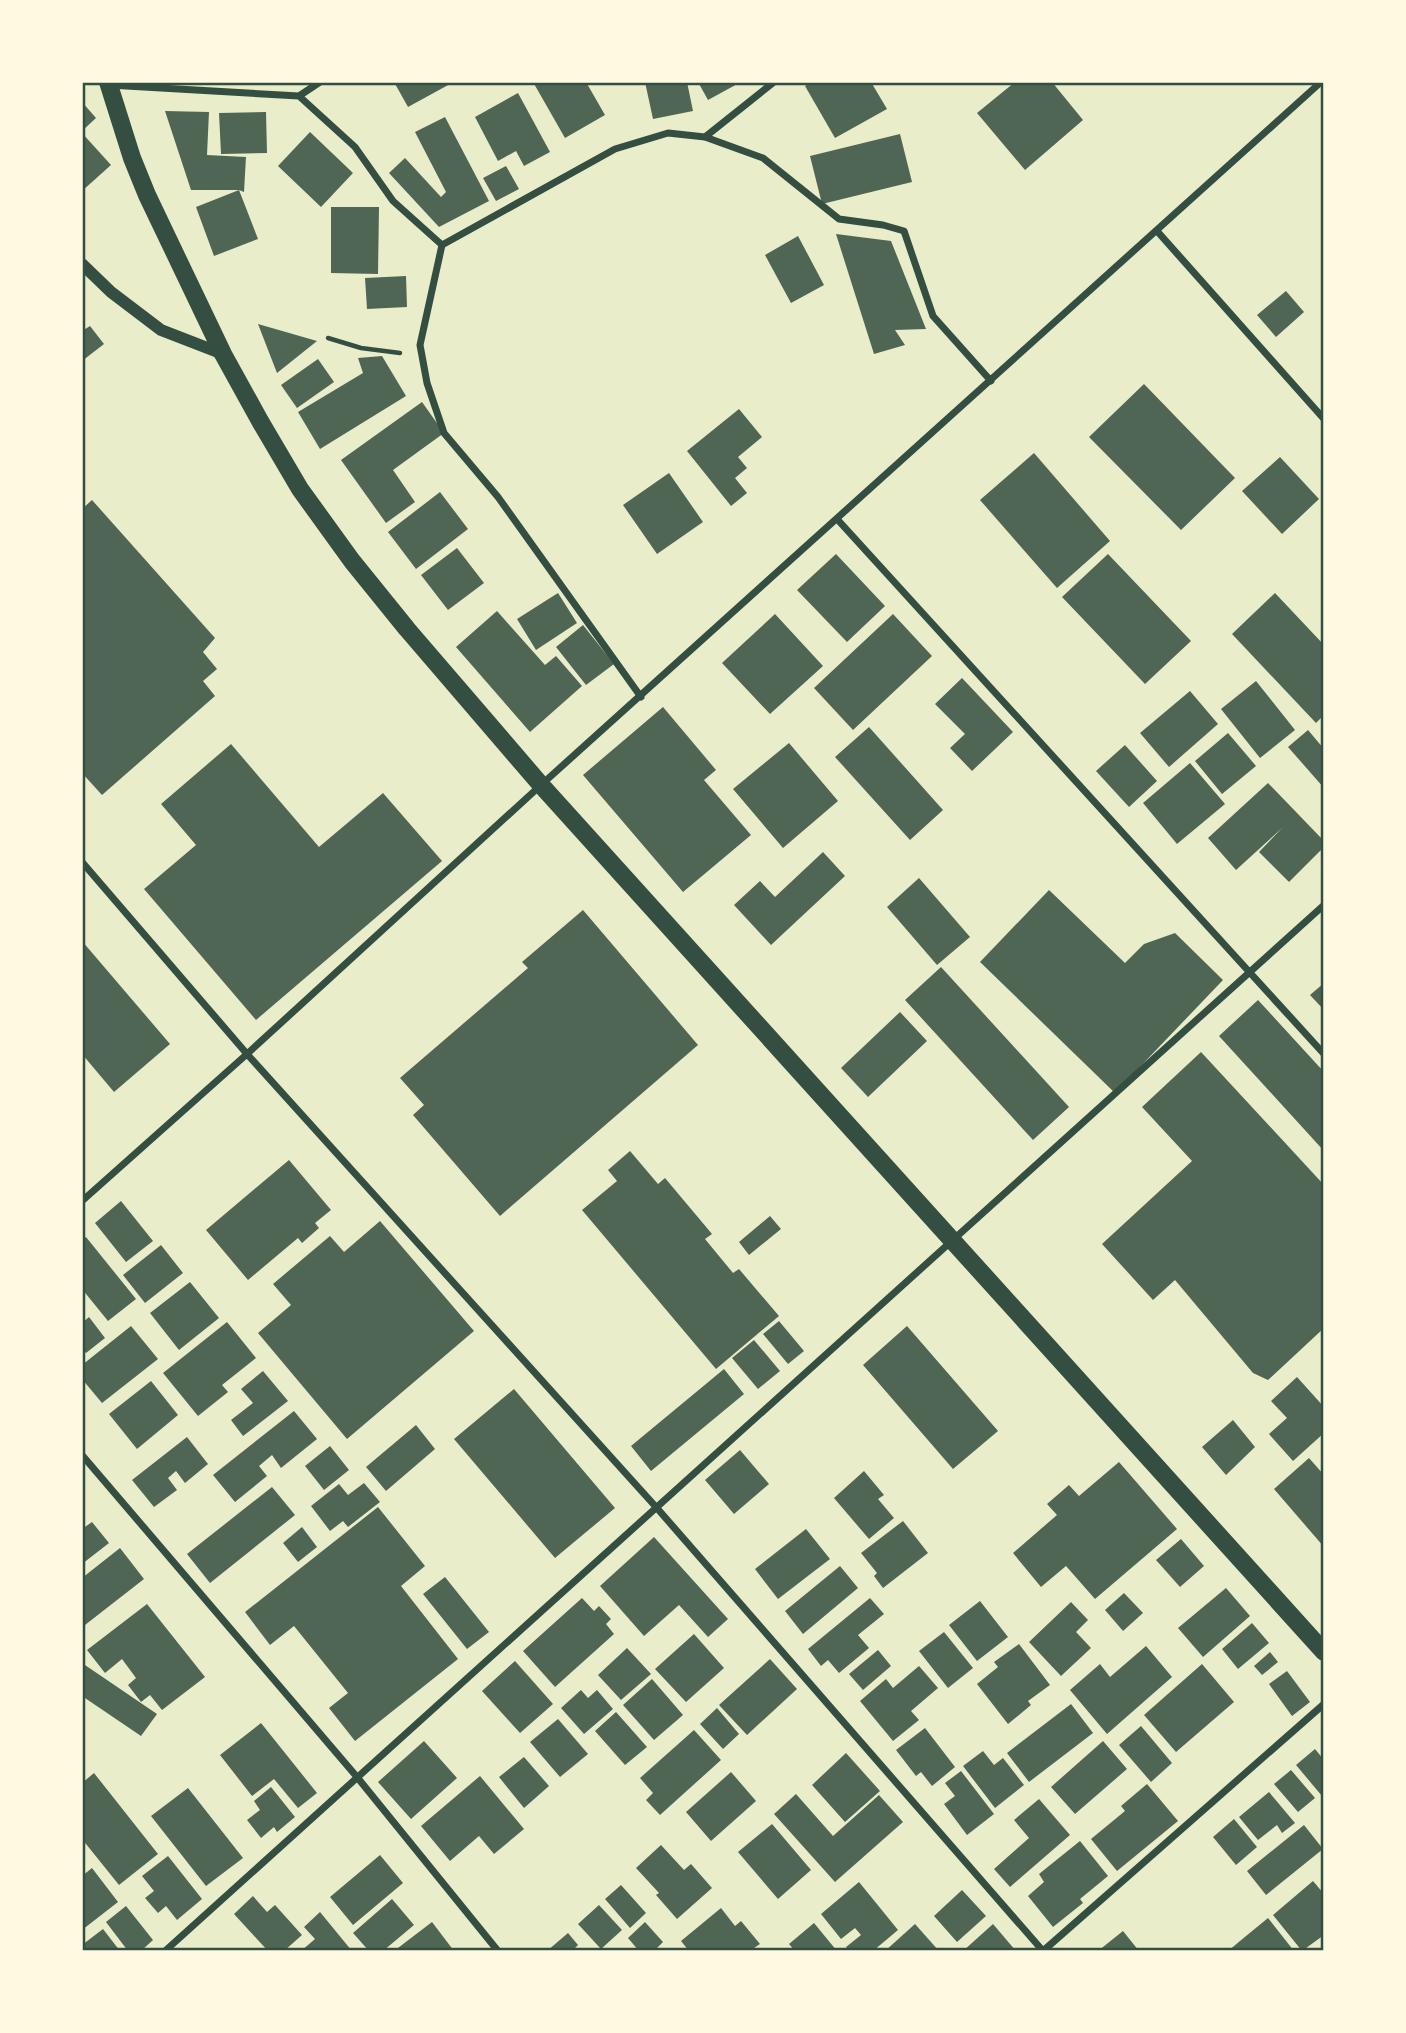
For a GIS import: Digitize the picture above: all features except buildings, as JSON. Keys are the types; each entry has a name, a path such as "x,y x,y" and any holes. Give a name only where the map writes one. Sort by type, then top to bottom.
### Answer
{"main road":[{"path":"108,83 147,195 223,354 300,489 352,561 541,785 1324,1651"}],"street":[{"path":"108,83 299,96 320,82"},
{"path":"705,137 775,82"},
{"path":"82,1201 1321,82"},
{"path":"299,96 355,147 393,201 442,245"},
{"path":"640,696 498,498 444,433 427,383 420,345 442,245 615,149 668,133 705,137 763,158 839,219 904,231 933,316 991,381"},
{"path":"1157,231 1324,419"},
{"path":"82,264 111,292 161,330 223,354"},
{"path":"837,519 1324,1054"},
{"path":"82,862 247,1054 656,1507 1043,1951 1324,1704"},
{"path":"165,1951 1324,905"},
{"path":"82,1455 357,1777 498,1951"}],"path":[{"path":"328,338 361,348 422,355"}]}
